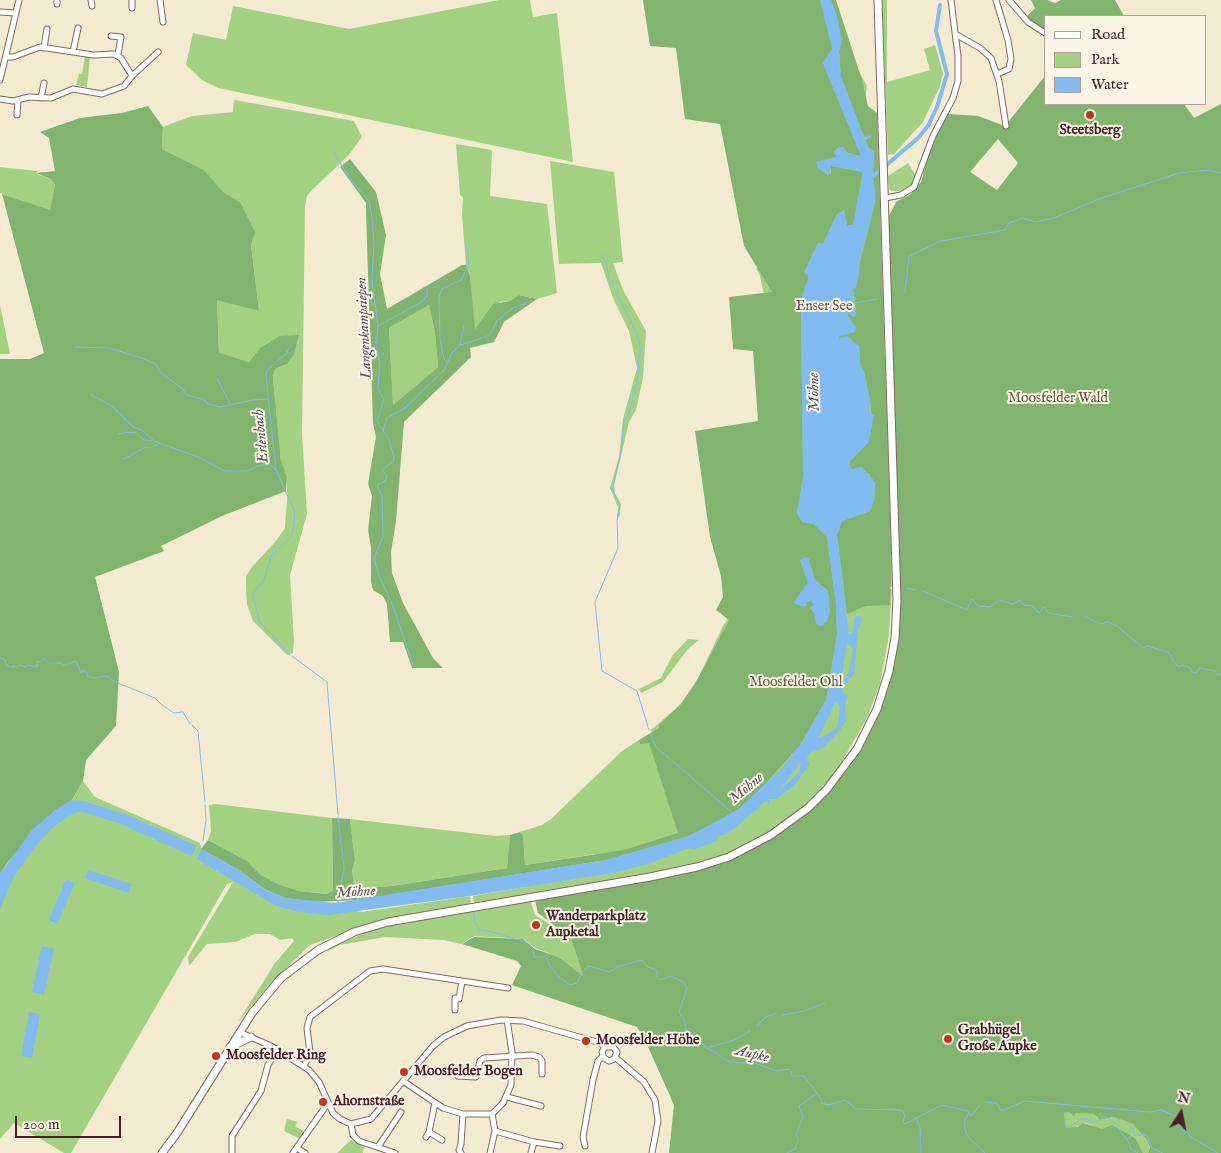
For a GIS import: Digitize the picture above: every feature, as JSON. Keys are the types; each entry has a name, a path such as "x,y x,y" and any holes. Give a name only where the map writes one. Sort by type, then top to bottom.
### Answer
{"main road":[{"path":"162,1153 183,1124 239,1032 261,1001 289,972 318,950 344,936 404,918 650,878 714,862 750,847 790,822 827,789 844,767 868,729 882,696 893,655 897,582 878,0"},
{"path":"230,1047 251,1037"}],"street":[{"path":"0,80 19,0"},
{"path":"132,0 132,8"},
{"path":"160,0 163,22"},
{"path":"885,198 908,192 918,179 933,136 953,98 958,82 956,35 951,0"},
{"path":"996,0 1008,40 1011,59 1007,71 996,74"},
{"path":"1009,0 1028,22 1044,32"},
{"path":"0,12 16,13"},
{"path":"73,52 78,28"},
{"path":"44,48 47,29"},
{"path":"956,35 990,55 996,74 1006,126"},
{"path":"111,36 121,37 118,55 132,76"},
{"path":"6,58 13,58 34,48 118,55"},
{"path":"0,99 18,100 25,97 54,98 73,89 96,94 108,92 124,86 158,52"},
{"path":"41,98 44,83"},
{"path":"17,116 18,100"},
{"path":"304,1066 310,1054 307,1028 310,1017 370,971 383,969 508,988"},
{"path":"455,1010 455,998 459,999 462,981"},
{"path":"403,1080 435,1104 462,1114 492,1114 507,1097 511,1085 512,1057 506,1020"},
{"path":"351,1124 371,1119 433,1046 454,1031 477,1023 506,1020 547,1027 600,1043 605,1047 614,1048 617,1052 616,1058"},
{"path":"239,1032 277,1050 304,1066 319,1082 328,1103 337,1116 351,1124 356,1139 395,1153"},
{"path":"585,1146 583,1137 593,1080 598,1061 603,1056 605,1047"},
{"path":"232,1153 232,1136 261,1091 268,1065 277,1050"},
{"path":"603,1056 609,1061 616,1058"},
{"path":"458,1076 476,1077 482,1059 512,1057 538,1057 543,1064 542,1074"},
{"path":"616,1058 644,1082 656,1100 658,1121 652,1153"},
{"path":"507,1097 540,1106"},
{"path":"293,1153 328,1103"},
{"path":"435,1104 428,1134 442,1140"},
{"path":"378,1147 401,1112"},
{"path":"461,1153 459,1150 462,1114"},
{"path":"490,1153 495,1131 492,1114"},
{"path":"495,1131 534,1142 560,1146"},
{"path":"531,1153 534,1142"},
{"path":"297,1148 303,1153"}],"green space":[{"path":"499,0 530,0 533,17 557,13 573,162 218,88 202,80 186,65 193,33 226,40 233,6 349,29"},
{"name":"Moosfelder Ohl","path":"643,0 820,0 829,28 832,49 823,63 861,156 848,153 843,147 836,157 817,162 818,168 831,174 831,166 863,172 853,225 847,226 837,214 823,244 818,243 804,273 809,274 801,299 803,477 797,513 802,522 814,524 827,537 836,604 837,635 826,700 800,745 759,791 736,811 689,836 606,860 359,900 314,902 285,898 266,890 237,869 201,849 208,840 247,861 261,875 278,884 299,891 327,894 333,891 332,818 350,819 355,860 352,871 354,885 361,888 392,886 507,868 510,835 520,832 523,835 525,865 624,850 678,833 649,743 640,744 639,740 659,728 659,725 681,704 695,684 729,620 716,610 723,597 721,576 710,537 695,431 758,421 753,351 733,349 729,297 772,292 744,246 720,124 685,119 676,48 650,46","holes":["808,558 815,580 827,590 829,596 816,623 814,613 810,608 815,605 811,601 806,602 806,606 796,604 798,596 808,583 800,560"]},
{"name":"Moosfelder Ohl","path":"787,0 833,0 846,47 867,86 865,101 869,109 877,114 880,209 877,215 891,497 892,570 892,587 876,589 892,589 889,635 880,684 867,718 837,770 810,802 780,827 736,851 676,870 474,903 473,896 599,874 595,854 525,865 523,835 520,832 542,825 551,819 622,751 639,740 640,744 652,733 651,730 681,704 698,678 723,626 764,562 764,295 760,276 756,268 798,255"},
{"path":"831,0 836,0 862,80 868,106 877,113 891,549 890,605 866,606 847,614 837,535 842,521 870,511 874,500 875,483 868,473 851,469 849,462 861,450 872,427 870,400 864,372 860,363 859,346 837,341 839,336 848,332 853,324 847,315 848,313 854,317 856,309 853,289 875,203 874,151 868,147 841,77 839,51 842,42"},
{"path":"882,0 887,0 887,82 930,70 924,49 935,45 943,73 940,86 923,122 894,154 888,155"},
{"path":"1031,0 1047,0 1055,3 1061,0 1115,0 1123,15 1044,15 1044,30 1026,17 1035,8"},
{"path":"85,56 90,57 87,87 76,85 79,74 82,74"},
{"name":"Moosfelder Wald","path":"1044,77 1044,105 1185,105 1194,118 1221,104 1221,1153 1148,1153 1150,1147 1147,1140 1133,1124 1113,1117 1100,1120 1094,1114 1076,1113 1074,1116 1069,1112 1064,1113 1066,1128 1078,1127 1083,1123 1102,1129 1112,1125 1135,1138 1143,1153 669,1153 674,1105 645,1040 637,1027 512,985 521,966 517,961 462,944 474,937 523,939 535,949 559,957 583,976 571,938 538,913 535,900 714,862 771,835 827,789 868,729 896,640 887,307 889,216 896,202 911,194 921,182 931,147 948,114 978,116 1005,126","holes":["998,139 1018,163 997,190 970,172"]},
{"path":"234,100 354,121 362,137 348,156 307,196 305,206 302,434 307,514 290,575 294,642 293,653 287,655 253,621 247,604 246,576 285,528 287,477 281,462 273,378 275,369 287,364 260,348 249,362 219,354 217,299 259,311 251,243 240,202 224,194 204,170 162,149 163,127 192,116 233,112"},
{"path":"148,106 163,127 162,149 204,170 224,193 240,202 255,232 251,244 259,311 217,300 219,353 249,362 260,348 280,336 299,335 294,354 287,364 275,369 273,378 281,461 287,477 286,491 222,516 161,546 164,551 95,577 119,672 116,726 86,760 83,781 72,800 54,811 8,862 0,874 0,359 30,359 44,353 2,194 50,210 55,185 51,179 36,173 55,171 49,138 40,132 80,118 122,113"},
{"path":"456,144 492,150 490,196 547,204 557,293 537,299 519,295 510,301 500,302 474,330 470,276 466,265 462,214 463,197 460,195"},
{"path":"350,159 376,192 386,235 380,274 387,309 462,265 466,265 470,276 475,329 493,304 510,301 519,295 537,299 504,322 494,342 470,348 471,357 404,422 396,521 391,552 392,573 403,603 433,658 443,668 412,668 403,642 390,642 387,604 383,596 373,590 371,582 371,547 368,530 372,496 368,484 376,437 373,423 366,203 340,167","holes":["429,305 435,333 438,367 393,405 389,328"]},
{"path":"550,161 614,172 623,262 613,263 623,290 646,331 643,378 636,410 629,422 614,486 615,493 621,504 620,515 617,519 618,507 610,488 619,457 623,419 637,368 629,331 613,298 601,263 559,264"},
{"path":"908,163 916,176 914,184 905,191 892,191 889,189 888,176"},
{"path":"0,167 38,171 36,173 39,175 51,179 55,185 50,211 0,193"},
{"path":"0,305 10,354 0,354"},
{"path":"429,305 435,333 438,367 393,405 389,328"},
{"path":"688,639 699,640 688,649 663,682 641,693 639,689 661,678 672,656"},
{"path":"83,781 95,797 200,843 200,847 262,895 362,912 470,896 471,904 387,918 310,945 271,983 238,1022 275,963 294,941 292,938 280,940 270,934 255,934 235,942 207,944 189,966 188,957 233,882 227,884 71,1153 64,1153 14,1123 0,1139 0,874 39,822 65,803 72,801"},
{"path":"215,804 332,818 333,891 328,894 299,891 278,884 261,875 247,861 208,840 211,831 209,805"},
{"path":"350,819 496,836 510,835 507,868 392,886 361,888 354,886 352,871 355,860"},
{"path":"530,900 535,915 571,938 583,976 559,957 535,948 524,939 474,936 461,944 444,940 385,937 340,945 326,952 333,945 388,925"},
{"path":"1064,1113 1094,1114 1100,1120 1113,1117 1133,1124 1147,1140 1150,1147 1148,1153 1143,1153 1140,1148 1086,1123 1072,1129 1066,1128"},
{"path":"287,1119 298,1122 295,1126 305,1132 300,1139 284,1131"},
{"path":"351,1140 364,1146 363,1153 337,1153"}],"water":[{"name":"Enser See","path":"820,0 831,0 837,15 842,42 839,51 841,77 864,137 870,135 871,137 865,141 868,147 874,151 875,203 860,259 856,288 852,290 855,293 852,298 856,313 855,317 849,313 847,315 856,328 855,332 840,336 837,339 847,336 859,346 860,363 864,372 870,400 869,411 874,416 869,442 849,462 851,469 862,467 875,483 874,500 870,511 842,521 837,535 849,635 853,632 854,618 859,615 862,618 858,631 854,674 842,688 848,697 845,703 846,720 841,729 823,748 810,753 807,757 809,765 795,785 776,799 769,799 769,803 766,801 727,834 718,836 717,841 696,849 689,848 648,864 612,873 470,896 328,915 300,912 276,906 197,859 201,849 237,869 266,890 285,898 335,903 606,860 689,836 736,811 781,769 800,745 826,700 837,635 836,604 827,537 814,524 802,522 797,513 803,477 801,299 808,279 808,275 804,273 818,243 823,244 837,214 844,210 847,226 853,225 863,172 831,166 829,176 818,168 816,162 836,157 833,152 839,147 843,147 848,153 861,156 823,63 832,49","holes":["847,642 853,649 849,672 844,679 842,676","836,701 840,707 837,727 827,735 818,738","801,761 799,773 779,790"]},
{"path":"804,557 808,558 815,580 822,587 826,588 829,596 830,612 827,621 819,626 810,607 814,605 811,601 806,602 804,607 793,603 808,583 800,560"},
{"path":"72,800 83,801 130,816 197,846 191,856 119,823 79,811 51,829 34,848 13,878 0,910 0,874 32,830 54,811"},
{"path":"88,870 132,884 129,893 85,878"},
{"path":"66,879 75,883 57,924 49,920"},
{"path":"42,946 54,949 44,995 32,992"},
{"path":"29,1012 40,1014 32,1058 21,1056"}],"waterway":[{"path":"870,179 918,138 928,126 937,107 947,74 936,31 940,5"},
{"name":"Langenkampsiepen","path":"334,153 353,183 369,201 372,217 374,244 372,280 378,326 376,345 380,362 378,389 384,399 377,421 389,440 394,457 393,462 382,470 387,476 385,481 377,485 382,497 383,537 374,558 413,665"},
{"path":"905,293 909,256 941,241 1005,230 1009,223 1023,218 1035,222 1054,218 1099,199 1179,173 1208,170 1221,173"},
{"path":"447,362 444,359 440,339 439,297 442,289 461,280 469,264 466,244"},
{"path":"602,254 608,271 608,277 637,334 641,350 638,358 639,372 630,409 624,422 620,458 612,489 620,505 617,520 618,548 595,602 602,671 637,691 649,730"},
{"path":"378,326 420,303 427,296 427,288"},
{"path":"854,303 878,299"},
{"path":"461,345 490,335 497,321 513,308 527,303"},
{"path":"383,431 387,418 405,408 445,369 451,354 460,345 464,326"},
{"name":"Erlenbach","path":"290,655 259,621 253,594 264,580 271,556 291,537 294,526 295,512 276,470 266,375 267,370 286,354 291,345"},
{"path":"75,347 109,348 142,358 156,364 161,373 183,389 186,395 203,399 208,404 220,407 268,399"},
{"path":"217,378 230,404"},
{"path":"91,395 112,406 133,427 142,430 154,441 198,457 225,471 246,471 261,465 271,465 276,470"},
{"path":"118,434 136,433 144,440 152,441"},
{"path":"124,459 145,447 150,448 159,444"},
{"path":"906,588 916,590"},
{"path":"923,591 967,610 972,599 978,606 990,607 999,600 1013,604 1020,600 1024,605 1032,606 1039,613 1044,607 1048,613 1072,617"},
{"path":"1084,616 1100,624 1108,622 1117,626 1143,648 1147,646 1168,652 1178,667 1183,665 1196,673 1200,668 1215,671 1219,675 1221,673"},
{"name":"Erlenbach","path":"292,656 327,682 338,815"},
{"path":"0,657 5,660 6,665 13,668 14,665 16,668 19,665 35,667 38,666 37,661 40,662 44,658 48,663 61,663 63,666 76,661 81,673 84,670 88,674 87,676 93,678 107,676 113,681 155,698 174,713 183,712 190,724"},
{"path":"192,725 198,731 205,802"},
{"name":"Möhne","path":"651,734 656,747 734,814"},
{"path":"203,841 206,820 205,805"},
{"name":"Erlenbach","path":"338,817 344,868 338,903"},
{"path":"196,854 201,845"},
{"name":"Aupke","path":"474,913 475,923 480,930 528,943 533,949 534,957 546,957 558,976 570,985 577,983 582,972 589,966 610,972 617,967 641,960 648,967 657,970 657,978 660,980 671,976 683,982 687,988 679,1012 684,1019 687,1035 694,1034 703,1045 731,1063 755,1063 776,1071 790,1069 792,1076 804,1076 822,1100 821,1103 829,1105 845,1100 856,1109 901,1110 905,1114 903,1122 905,1124 942,1105 968,1111 971,1116 980,1105"},
{"path":"782,1015 804,1011 825,1003"},
{"path":"757,1026 766,1017 776,1013"},
{"path":"710,1047 734,1040 750,1031"},
{"path":"787,1153 795,1149 798,1141 796,1134 803,1117 799,1106 816,1094"},
{"name":"Aupke","path":"985,1102 996,1103 1002,1111 1024,1101 1150,1112 1161,1110 1178,1117 1183,1129 1191,1137 1218,1153"},
{"path":"969,1113 964,1121 968,1137 985,1153"},
{"path":"1066,1114 1065,1123 1068,1127 1083,1118 1094,1123 1104,1117 1112,1120 1127,1140 1130,1138 1129,1128 1132,1128 1135,1136 1143,1134 1147,1136 1152,1148 1163,1153"},
{"path":"917,1120 920,1128 921,1153"},
{"path":"1128,1141 1131,1149 1138,1153"}],"place":[{"name":"Steetsberg","path":"1090,115"},
{"name":"Wanderparkplatz Aupketal","path":"536,925"},
{"name":"Grabhügel Große Aupke","path":"948,1039"},
{"name":"Moosfelder Höhe","path":"586,1041"},
{"name":"Moosfelder Ring","path":"216,1056"},
{"name":"Moosfelder Bogen","path":"404,1072"},
{"name":"Ahornstraße","path":"323,1102"}]}
